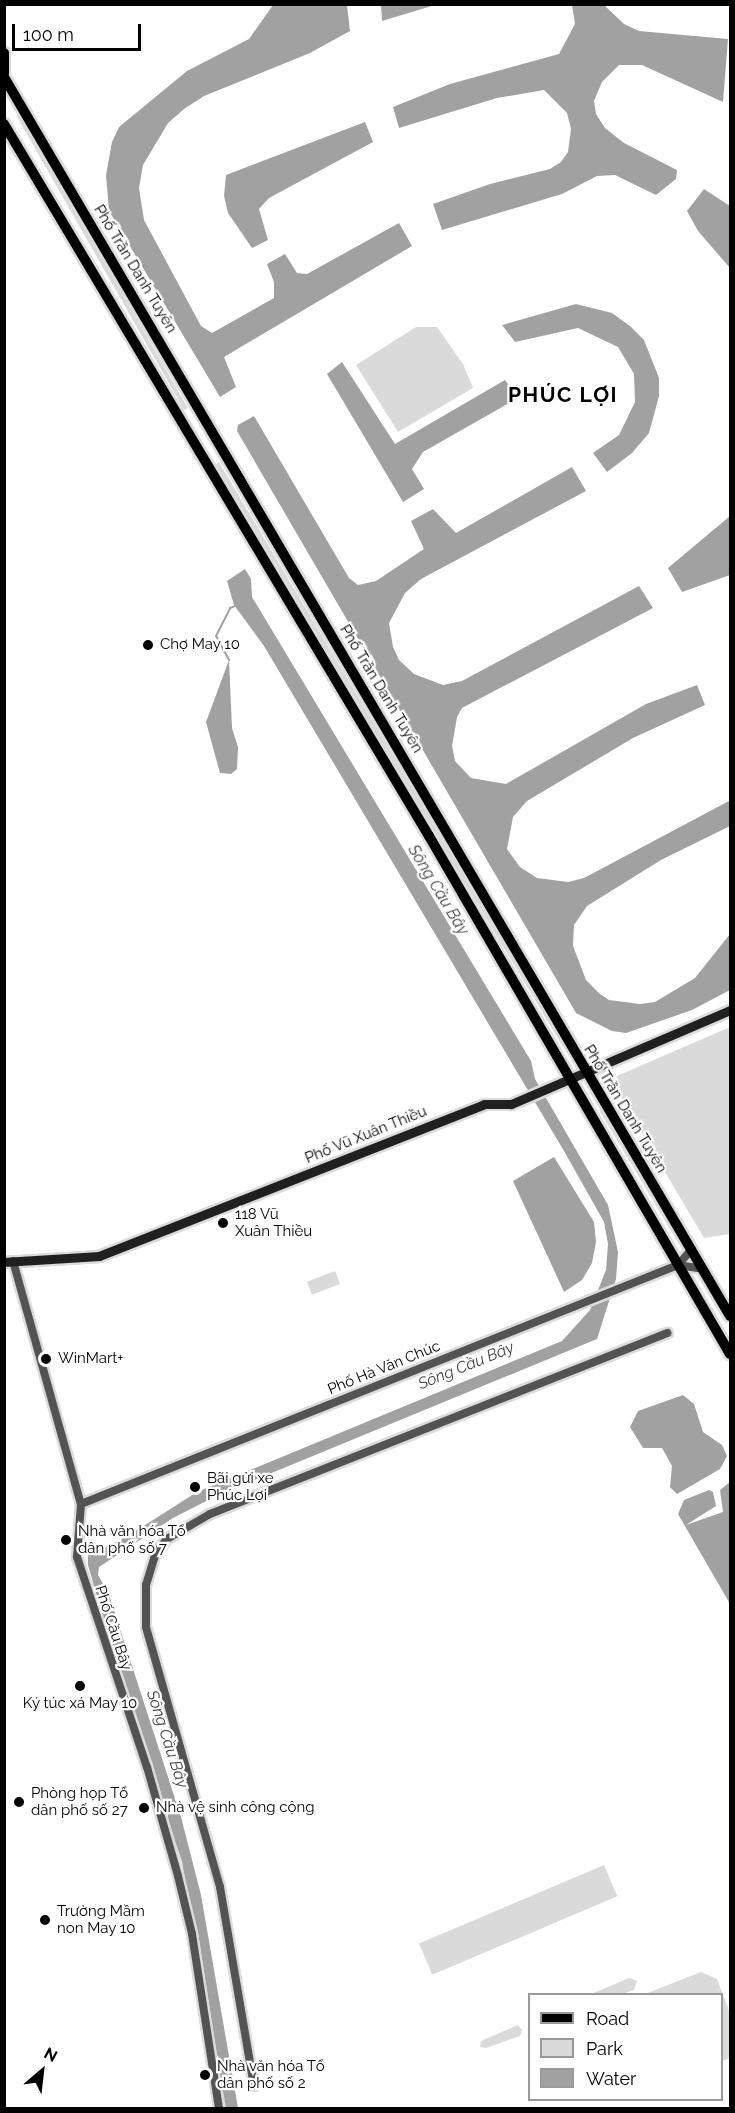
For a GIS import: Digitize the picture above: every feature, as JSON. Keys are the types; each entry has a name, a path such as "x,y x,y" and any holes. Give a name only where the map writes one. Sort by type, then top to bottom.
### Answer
{"main road":[{"path":"4,53 4,75"},
{"name":"Phố Trần Danh Tuyên","path":"4,75 730,1316"},
{"path":"4,124 730,1354"},
{"name":"Phố Vũ Xuân Thiều","path":"9,1262 99,1256 484,1104 505,1105 525,1098 730,1010"}],"street":[{"name":"Phố Hà Văn Chúc","path":"81,1504 630,1285 678,1265 692,1250"},
{"name":"Phố Cầu Bây","path":"9,1262 81,1504 77,1557 147,1767 178,1876 192,1934 219,2109"},
{"path":"678,1265 703,1269"},
{"path":"254,2086 220,1887 146,1627 146,1585 156,1553 167,1539 210,1514 667,1333"}],"green space":[{"path":"16,115 20,116 188,408 184,410"},
{"path":"416,327 437,327 463,364 473,388 398,432 356,365"},
{"path":"219,462 563,1043 563,1047 215,465"},
{"path":"730,1027 730,1234 704,1238 610,1079"},
{"path":"604,1108 673,1227 670,1229 599,1110"},
{"path":"335,1271 340,1284 312,1295 307,1282"},
{"path":"149,1773 158,1778 195,1918 226,2108 221,2108 196,1942"},
{"path":"604,1865 617,1896 432,1975 419,1944"},
{"path":"701,1972 717,1979 722,1993 648,1993"},
{"path":"629,1978 637,1981 634,1990 625,1993 593,1993"},
{"path":"723,1995 730,2013 730,2058 723,2061"},
{"path":"518,2025 522,2030 520,2036 486,2048 480,2047 481,2041"}],"water":[{"path":"381,4 435,5 382,21"},
{"path":"273,5 347,5 350,31 310,53 204,96 168,123 143,165 139,188 144,220 201,326 212,333 274,298 274,282 267,264 285,254 297,273 307,274 399,223 412,246 224,357 236,387 220,397 109,211 106,175 112,142 119,127 187,71 249,39"},
{"path":"572,5 604,5 624,24 639,31 728,39 723,102 642,65 619,65 602,82 594,101 596,114 605,128 624,143 677,170 676,179 656,195 615,175 597,176 562,194 442,230 433,204 490,184 550,169 561,162 568,152 571,129 567,113 544,90 497,98 399,128 393,107 450,84 559,54 575,24"},
{"path":"365,122 373,142 269,198 259,209 268,240 252,248 228,213 224,196 226,175"},
{"path":"704,189 730,206 730,268 698,231 687,211"},
{"path":"576,304 612,313 630,326 644,340 659,378 659,396 649,433 632,453 607,472 593,453 619,435 635,402 634,374 618,347 578,328 515,342 502,325"},
{"path":"342,362 395,444 505,380 518,398 423,452 412,469 424,489 403,502 327,374"},
{"path":"254,416 349,578 358,585 376,581 424,549 411,521 433,509 456,533 572,467 586,491 421,579 405,593 389,623 393,647 399,660 414,674 443,685 462,681 639,586 653,608 462,708 457,717 452,746 455,761 471,778 506,784 646,704 697,685 705,705 633,738 527,801 513,817 507,849 520,867 537,878 568,882 584,878 729,801 730,826 661,860 587,906 574,925 573,946 586,980 600,994 609,1000 640,1004 655,1002 695,978 730,934 730,990 692,1010 626,1033 612,1031 576,1013 237,431 238,425"},
{"path":"730,516 730,575 682,592 668,568"},
{"name":"Sông Cầu Bây","path":"245,569 251,579 252,597 531,1061 535,1079 608,1205 618,1252 616,1279 597,1339 216,1496 173,1518 99,1567 98,1575 109,1595 181,1817 201,1895 238,2108 226,2108 182,1862 103,1618 88,1565 88,1549 96,1545 100,1550 128,1536 197,1492 562,1341 590,1310 606,1270 608,1244 604,1222 564,1151 264,646 234,605 227,581"},
{"path":"229,660 232,728 238,747 237,769 231,774 220,773 206,722"},
{"path":"554,1157 594,1222 596,1242 592,1263 582,1280 564,1292 513,1181"},
{"path":"683,1395 694,1404 703,1432 722,1445 727,1456 720,1469 677,1494 670,1487 672,1466 662,1448 643,1448 630,1427 638,1411"},
{"path":"730,1482 730,1604 678,1514 684,1500 709,1490 713,1492 716,1506 686,1525 723,1512 720,1490"}],"waterway":[{"path":"229,660 216,636 230,608 235,606"}],"place":[{"name":"Chợ May 10","path":"148,645"},
{"name":"118 Vũ Xuân Thiều","path":"223,1223"},
{"name":"WinMart+","path":"46,1359"},
{"name":"Bãi gửi xe Phúc Lợi","path":"195,1487"},
{"name":"Nhà văn hóa Tổ dân phố số 7","path":"66,1540"},
{"name":"Ký túc xá May 10","path":"80,1686"},
{"name":"Phòng họp Tổ dân phố số 27","path":"19,1802"},
{"name":"Nhà vệ sinh công cộng","path":"144,1808"},
{"name":"Trường Mầm non May 10","path":"45,1920"},
{"name":"Nhà văn hóa Tổ dân phố số 2","path":"205,2075"}],"district":[{"name":"PHÚC LỢI","path":"563,395"}]}
